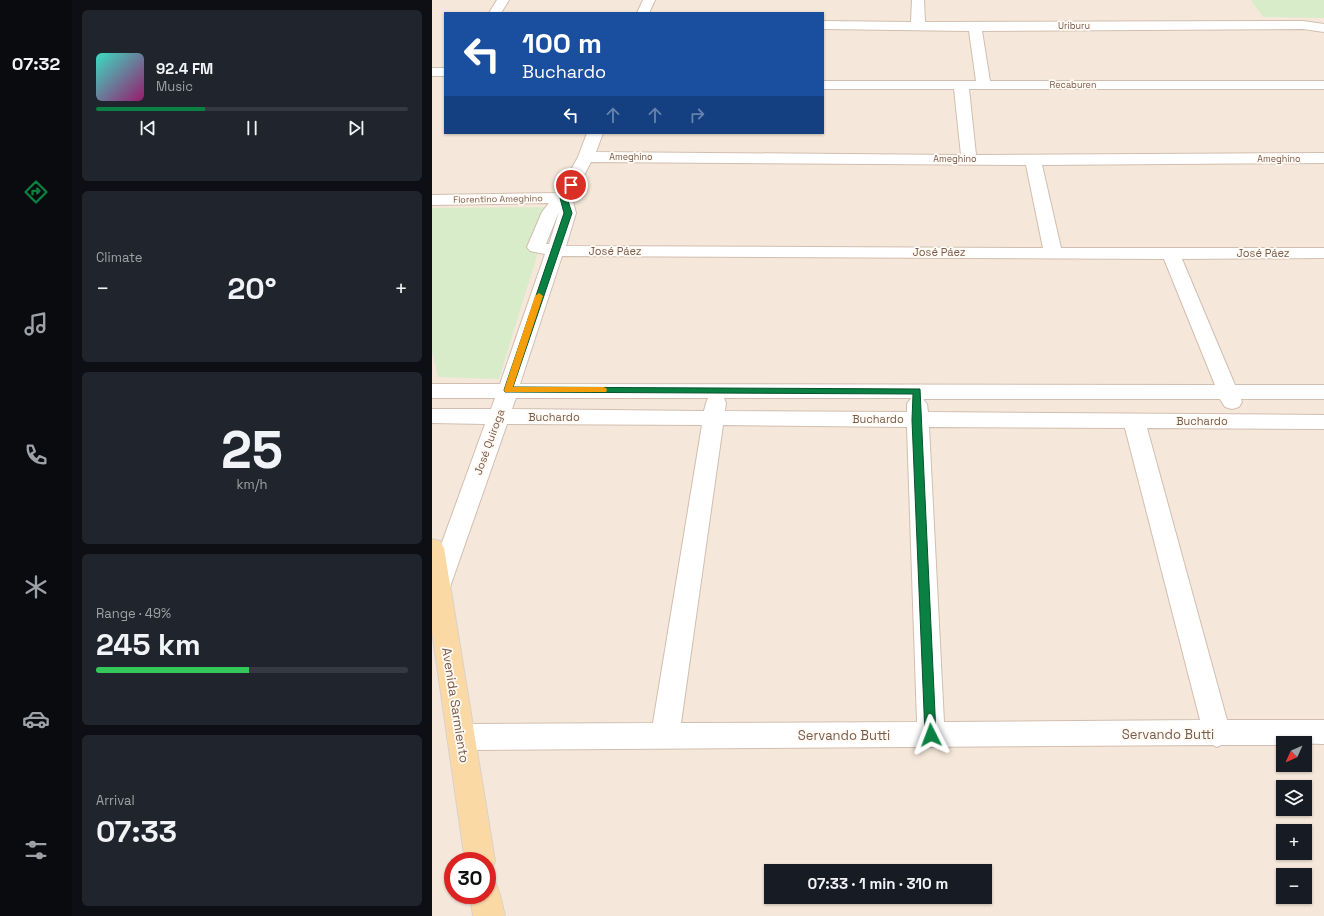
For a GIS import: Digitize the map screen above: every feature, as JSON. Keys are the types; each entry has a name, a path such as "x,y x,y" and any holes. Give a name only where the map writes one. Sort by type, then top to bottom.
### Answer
{"main road":[{"name":"Avenida Sarmiento","path":"432,548 479,852"},
{"path":"487,904 489,916"}],"street":[{"path":"496,12 503,0"},
{"path":"643,12 649,0"},
{"path":"918,0 918,26"},
{"name":"Uriburu","path":"824,25 975,27 1303,25 1324,28"},
{"path":"975,27 984,86"},
{"path":"432,72 444,72"},
{"name":"Recaburen","path":"824,85 1324,85"},
{"path":"961,86 970,159"},
{"path":"564,198 586,157 596,134"},
{"name":"Ameghino","path":"586,157 1033,160 1324,158"},
{"path":"1033,160 1053,252"},
{"name":"Florentino Ameghino","path":"432,200 564,198"},
{"name":"José Quiroga","path":"438,586 508,390 568,213 564,198"},
{"name":"José Páez","path":"554,251 1053,252 1172,254 1324,252"},
{"path":"1172,254 1241,422"},
{"path":"665,736 718,390"},
{"path":"432,391 718,390 1324,392"},
{"path":"917,391 916,420 931,735"},
{"name":"Buchardo","path":"432,416 1324,422"},
{"path":"1134,421 1217,734"},
{"name":"Servando Butti","path":"461,737 1217,734 1324,732"}],"shaded area":[{"path":"432,0 1324,0 1324,916 432,916"}],"green space":[{"path":"1251,0 1324,0 1324,18 1263,17"},
{"path":"552,207 499,379 438,377 432,352 432,208"}],"slow traffic":[{"path":"539,296 508,390 603,390"}],"route":[{"path":"571,185 564,198 568,213 508,390 917,391 916,420 931,735"}]}
